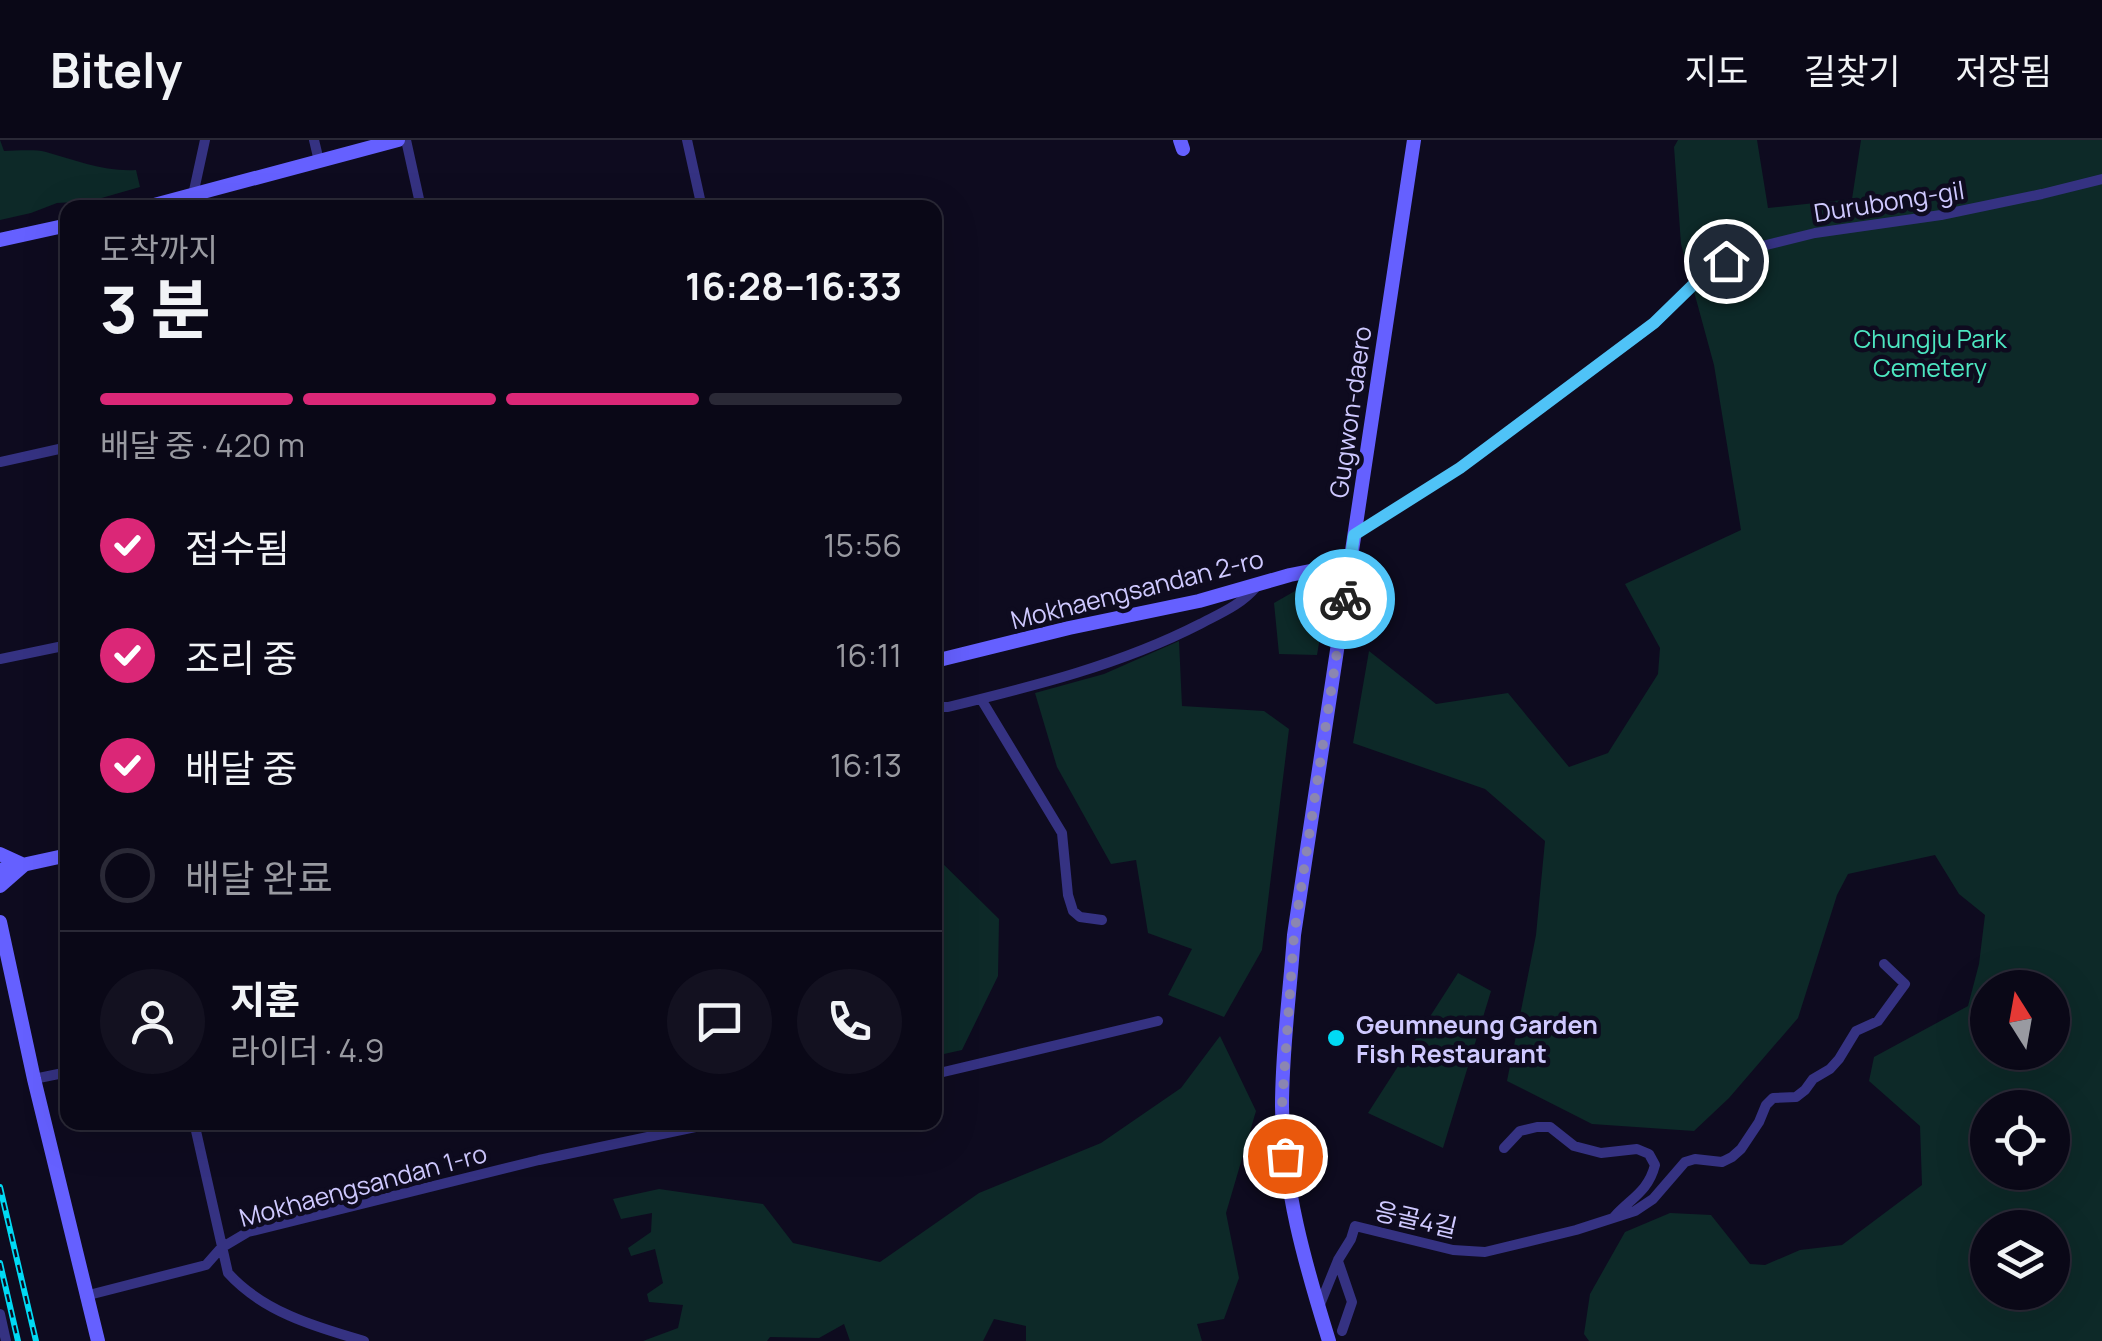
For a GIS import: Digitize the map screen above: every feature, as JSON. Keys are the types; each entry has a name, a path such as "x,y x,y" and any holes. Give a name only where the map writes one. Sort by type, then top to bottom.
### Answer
{"street":[{"path":"193,196 205,140"},
{"path":"314,140 319,161"},
{"path":"185,200 402,140 418,200"},
{"path":"687,140 700,200"},
{"name":"Gugwon-daero","path":"1329,1341 1292,1210 1285,1156 1282,1105 1294,935 1414,140"},
{"name":"Durubong-gil","path":"1354,535 1460,468 1654,323 1693,285 1750,249 1815,232 1941,215 2102,179"},
{"path":"0,240 60,227"},
{"path":"0,462 60,449"},
{"name":"Mokhaengsandan 2-ro","path":"942,659 1350,562"},
{"path":"942,707 1058,680 1120,659 1185,632 1244,601 1260,583"},
{"path":"0,659 60,647"},
{"path":"981,699 1062,834 1073,911 1102,920"},
{"path":"0,854 24,865"},
{"path":"0,870 60,857"},
{"path":"0,886 24,865"},
{"path":"0,922 98,1341"},
{"name":"응골4길","path":"1319,1308 1355,1226 1453,1250 1485,1252 1635,1211 1652,1199 1685,1162 1722,1162 1732,1158 1759,1122 1766,1104 1774,1098 1796,1097 1830,1069 1856,1031 1878,1020 1906,984 1884,964"},
{"path":"942,1072 1158,1021"},
{"path":"34,1079 60,1074"},
{"name":"응골4길","path":"1504,1148 1520,1131 1537,1126 1550,1127 1574,1146 1602,1153 1637,1150 1649,1154 1654,1165 1652,1177 1613,1218"},
{"path":"196,1130 228,1273 241,1288 286,1314 364,1341"},
{"name":"Mokhaengsandan 1-ro","path":"85,1296 206,1265 221,1248 248,1232 539,1160 681,1130"},
{"path":"1338,1260 1352,1302 1342,1330"},
{"path":"0,1314 6,1341"}],"green space":[{"path":"0,140 4,151 41,151 102,167 136,170 140,187 94,200 60,200 31,213 0,220"},
{"name":"Chungju Park Cemetery","path":"1678,140 1757,140 1768,208 1852,199 1861,140 2102,140 2102,1341 1589,1341 1584,1334 1590,1294 1625,1232 1670,1213 1711,1215 1750,1264 1765,1265 1800,1250 1842,1245 1922,1185 1920,1126 1869,1081 1874,1057 1968,1006 1970,998 1970,1070 2070,1070 2070,970 1977,970 1985,915 1959,894 1935,855 1848,874 1837,895 1798,1018 1729,1098 1694,1131 1592,1124 1507,1081 1536,935 1545,841 1485,789 1353,743 1369,651 1436,704 1508,693 1569,767 1608,753 1658,674 1660,648 1625,584 1741,530 1714,365 1681,244 1674,147"},
{"path":"1316,579 1329,585 1317,655 1279,654 1274,603"},
{"path":"1179,641 1182,706 1264,711 1289,729 1262,950 1224,1017 1168,995 1192,949 1148,933 1136,860 1111,864 1057,767 1035,693 1104,674"},
{"path":"942,863 999,919 998,976 962,1050 942,1054"},
{"path":"1458,973 1491,991 1443,1148 1368,1113"},
{"path":"1220,1036 1256,1111 1226,1213 1239,1278 1224,1319 1197,1324 1202,1341 1026,1341 1026,1326 994,1319 983,1341 850,1341 844,1324 819,1338 643,1341 678,1328 683,1305 649,1302 647,1294 663,1283 655,1249 631,1256 628,1248 651,1232 652,1213 621,1219 613,1199 659,1189 763,1204 793,1243 880,1262 979,1193 1101,1143 1181,1088"}],"railway":[{"path":"0,1187 36,1341"},
{"path":"0,1263 18,1341"}],"way so far":[{"path":"1285,1156 1282,1105 1294,935 1345,599"}],"place":[{"name":"Geumneung Garden Fish Restaurant","path":"1336,1038"}],"route":[{"path":"1345,599 1354,535 1460,468 1654,323 1693,285 1726,261"}]}
